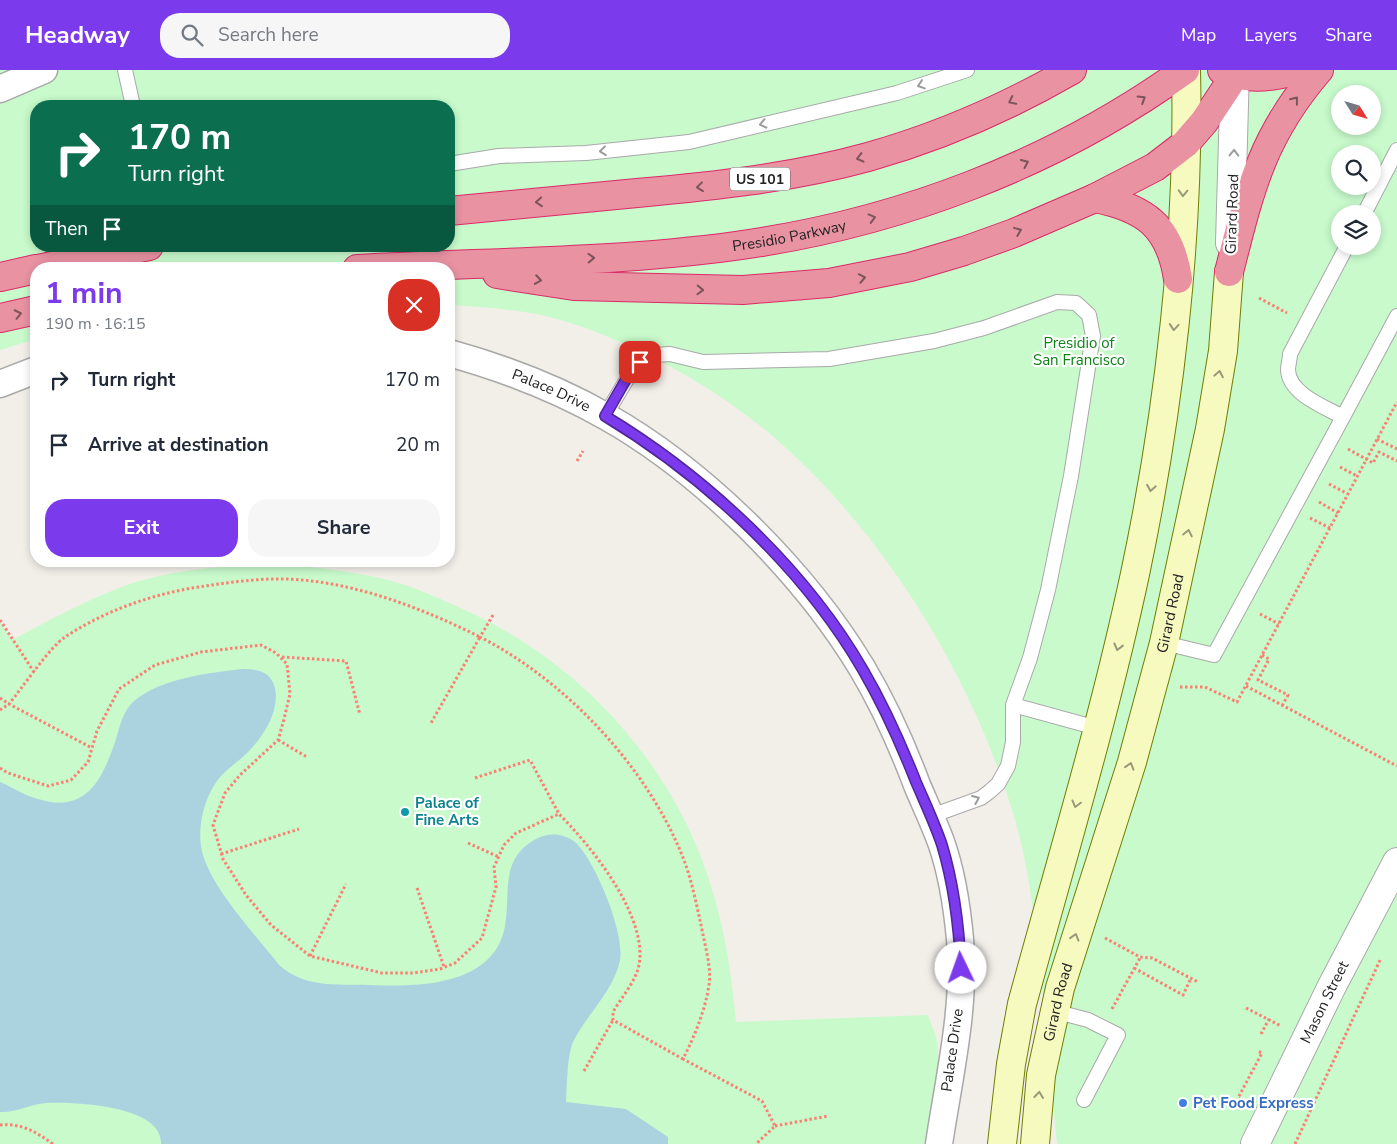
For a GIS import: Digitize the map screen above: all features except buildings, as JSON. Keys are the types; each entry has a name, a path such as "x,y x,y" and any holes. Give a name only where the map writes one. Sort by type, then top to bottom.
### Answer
{"highway":[{"name":"US 101","path":"455,210 695,187 810,170 868,156 952,128 1008,104 1072,70"},
{"name":"Presidio Parkway","path":"455,263 674,253 736,246 808,234 873,218 967,187 1046,153 1100,124 1185,70"},
{"path":"455,267 574,286 714,290 800,287 865,277 938,259 1014,232 1095,198 1155,167 1185,144 1204,122 1231,72 1265,77 1297,70"},
{"path":"1229,272 1246,204 1260,163 1282,118 1319,70"},
{"path":"1095,198 1130,206 1153,222 1160,231 1172,255 1178,279"},
{"path":"71,262 120,252"},
{"path":"0,277 30,271"},
{"path":"0,318 30,311"}],"main road":[{"path":"1002,1144 1010,1064 1022,1004 1122,631 1152,486 1169,368 1178,279 1185,144 1185,70"},
{"name":"Girard Road","path":"1034,1144 1041,1076 1054,1011 1074,941 1132,762 1164,643 1210,429 1223,351 1229,272"}],"street":[{"path":"3,82 44,70"},
{"name":"Girard Road","path":"1229,272 1231,72"},
{"name":"Palace Drive","path":"455,355 509,372 605,416 666,456 718,499 772,552 822,609 863,670 881,703 931,816 950,876 960,939 961,968 956,1029 939,1144"},
{"path":"0,384 30,372"},
{"name":"Mason Street","path":"1255,1144 1332,986 1397,862"}],"lane":[{"path":"125,70 132,100"},
{"path":"455,163 499,156 586,153 689,142 898,93 967,70"},
{"path":"1369,205 1397,150"},
{"path":"1342,255 1290,354 1288,371 1292,383 1307,397 1343,417"},
{"path":"605,416 633,369 655,355 670,354 703,362 829,359 934,342 984,328 1057,302 1076,303 1090,315 1092,336 1071,476 1040,623 1013,705 1011,754 998,784 981,798 931,816"},
{"path":"1164,643 1214,655 1397,316"},
{"path":"1013,705 1096,728"},
{"path":"1054,1011 1088,1020 1118,1035 1084,1100"}],"path":[{"path":"1259,298 1306,324"},
{"path":"1180,688 1205,687 1237,702 1397,402"},
{"path":"1378,439 1397,449"},
{"path":"577,461 583,451"},
{"path":"1366,460 1373,463 1379,452 1397,461"},
{"path":"0,710 9,704 64,638 112,611 168,592 223,583 262,580 319,583 398,601 440,617 480,637 512,654 552,683 612,743 662,814 683,856 695,896 710,983 699,1026 683,1059"},
{"path":"431,723 493,615"},
{"path":"0,620 34,672"},
{"path":"0,768 8,773 48,786 71,780 88,762 98,731 119,689 155,665 201,652 260,646 281,657 287,664 290,694 278,740 240,775 225,793 213,825 221,854 246,895 271,925 310,956 382,973 414,973 444,968 455,963 482,938 496,887 494,867 504,845 516,833 559,814"},
{"path":"1262,655 1269,659 1258,680 1288,695 1282,706"},
{"path":"281,657 346,662 360,715"},
{"path":"1246,686 1397,766"},
{"path":"0,698 92,748"},
{"path":"278,740 307,757"},
{"path":"475,778 530,760 559,814 585,840 615,884 629,912 638,942 639,966 612,1012 613,1020 584,1071"},
{"path":"221,854 299,829"},
{"path":"468,844 499,857"},
{"path":"310,956 346,884"},
{"path":"417,888 444,968"},
{"path":"1102,937 1140,958 1152,958 1198,982"},
{"path":"1295,1144 1382,955"},
{"path":"1102,1027 1140,958"},
{"path":"1134,968 1182,995 1192,978"},
{"path":"1246,1008 1274,1022"},
{"path":"1261,1034 1269,1019"},
{"path":"613,1020 762,1101 775,1126"},
{"path":"1246,1103 1238,1098 1262,1053 1258,1051"},
{"path":"756,1144 775,1126 828,1116"},
{"path":"0,1125 11,1124 34,1130 53,1144"}],"green space":[{"name":"Presidio of San Francisco","path":"0,70 1397,70 1397,1144 1057,1144 1042,990 1029,883 1015,820 998,768 976,715 951,664 922,614 890,565 855,520 817,478 777,440 753,420 698,382 637,350 576,325 546,316 510,310 455,306 455,262 30,262 30,341 0,350"},
{"path":"224,567 311,567 374,577 398,583 429,594 469,612 512,635 552,662 589,693 622,727 652,765 677,806 698,850 714,896 725,943 736,1022 928,1015 936,1037 938,1062 933,1105 924,1144 0,1144 0,622 12,640 66,612 122,587 159,576 198,569"}],"water":[{"path":"243,669 263,672 273,682 276,697 273,714 259,739 215,784 205,806 200,838 205,861 212,876 233,908 279,965 299,978 332,984 409,985 450,979 470,972 486,961 498,946 505,926 509,878 516,856 524,847 546,835 556,834 571,839 583,851 591,864 607,898 618,933 620,960 612,982 573,1042 568,1063 566,1102 626,1109 668,1137 668,1144 161,1144 158,1131 148,1121 114,1108 95,1105 46,1103 0,1112 0,782 33,798 68,802 80,798 98,781 110,756 124,715 134,701 145,693 172,682 201,675"}],"place":[{"name":"Palace of Fine Arts","path":"405,812"},
{"name":"Pet Food Express","path":"1183,1103"}],"route":[{"path":"640,362 628,376 605,416 666,456 746,525 799,581 844,639 881,703 942,844 956,908 961,968"}]}
